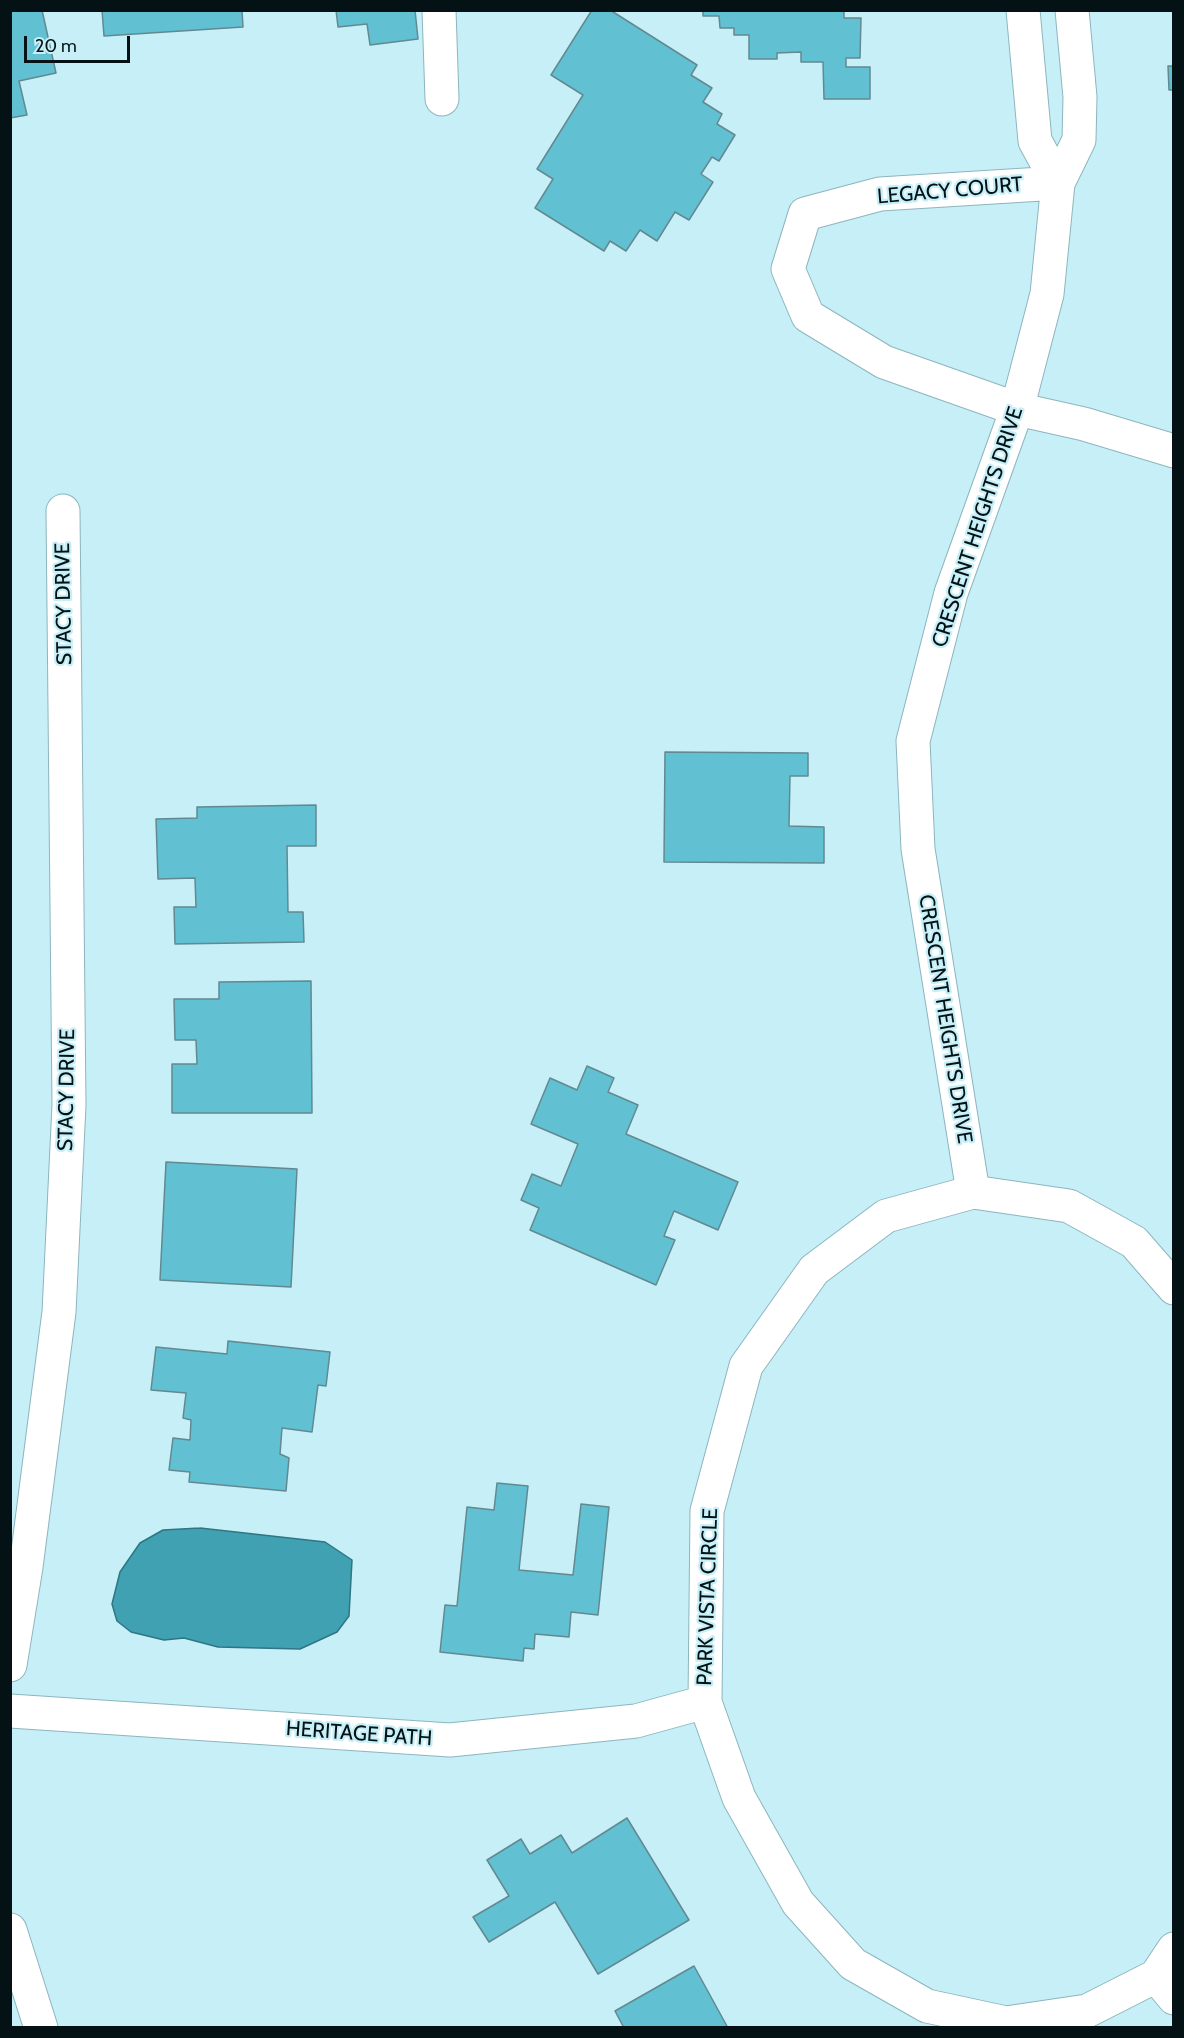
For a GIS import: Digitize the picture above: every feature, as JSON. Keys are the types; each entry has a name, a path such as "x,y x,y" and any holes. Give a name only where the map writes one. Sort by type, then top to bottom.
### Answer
{"street":[{"path":"439,10 442,99"},
{"path":"1023,10 1035,141 1058,183"},
{"path":"1026,46 1042,64 1058,64 1071,56 1075,49 1073,26"},
{"path":"1058,183 1079,140 1080,97 1073,26"},
{"name":"CRESCENT HEIGHTS DRIVE","path":"973,1192 918,849 913,741 951,593 1017,409 1047,294 1058,183"},
{"name":"LEGACY COURT","path":"1058,183 880,194 805,214 788,269 808,316 884,362 1017,409 1084,424 1173,452"},
{"name":"STACY DRIVE","path":"10,1665 26,1567 59,1312 69,1105 63,511"},
{"name":"PARK VISTA CIRCLE","path":"1173,1288 1134,1242 1069,1206 973,1192 886,1215 814,1270 746,1366 707,1511 705,1702 739,1798 798,1903 853,1965 927,2006 1006,2023 1087,2011 1165,1987 1173,1949"},
{"name":"HERITAGE PATH","path":"10,1712 450,1740 636,1721 705,1702"},
{"path":"10,1930 41,2028"}],"water":[{"path":"200,1528 325,1542 352,1560 349,1616 337,1632 300,1649 218,1647 184,1638 164,1640 131,1632 117,1621 112,1604 120,1572 140,1543 163,1530"}],"building":[{"path":"10,10 42,10 56,73 19,81 27,115 10,118"},
{"path":"102,10 242,10 243,27 104,36"},
{"path":"336,10 415,10 418,39 370,45 367,24 338,27"},
{"path":"592,10 610,10 697,65 691,75 712,88 703,102 722,114 717,124 735,135 719,161 712,157 701,174 713,182 689,220 675,212 657,241 640,230 626,251 610,241 604,251 535,208 553,179 537,169 583,95 551,75"},
{"path":"703,10 844,10 844,18 861,18 860,58 846,58 846,67 870,67 870,99 824,99 823,62 801,62 801,52 777,53 777,59 749,59 749,35 734,35 734,28 720,28 719,16 703,16"},
{"path":"1168,66 1174,66 1174,90 1169,90"},
{"path":"665,752 808,753 808,776 790,776 789,826 824,827 824,863 664,862"},
{"path":"316,805 316,846 287,846 288,912 303,912 304,942 175,944 174,907 196,907 195,878 158,879 156,819 197,818 197,807"},
{"path":"311,981 312,1113 172,1113 172,1064 197,1064 196,1040 175,1040 174,999 219,999 219,982"},
{"path":"587,1066 614,1078 608,1092 638,1105 626,1134 738,1182 718,1230 674,1211 664,1236 675,1240 656,1285 530,1230 539,1208 521,1200 532,1174 561,1186 578,1144 531,1124 550,1078 577,1090"},
{"path":"166,1162 297,1169 291,1287 160,1280"},
{"path":"228,1341 330,1352 326,1386 318,1385 312,1432 282,1428 280,1454 289,1458 286,1491 189,1482 190,1472 169,1470 173,1438 190,1440 191,1420 183,1418 186,1393 151,1390 156,1347 227,1354"},
{"path":"497,1483 528,1486 519,1570 573,1575 581,1504 609,1507 598,1615 571,1612 569,1637 535,1634 534,1649 524,1648 523,1661 440,1652 445,1605 457,1606 467,1507 494,1510"},
{"path":"627,1818 689,1920 598,1974 555,1902 489,1942 473,1917 509,1896 487,1860 521,1839 530,1854 561,1835 572,1853"},
{"path":"694,1966 728,2028 624,2028 615,2011"}]}
